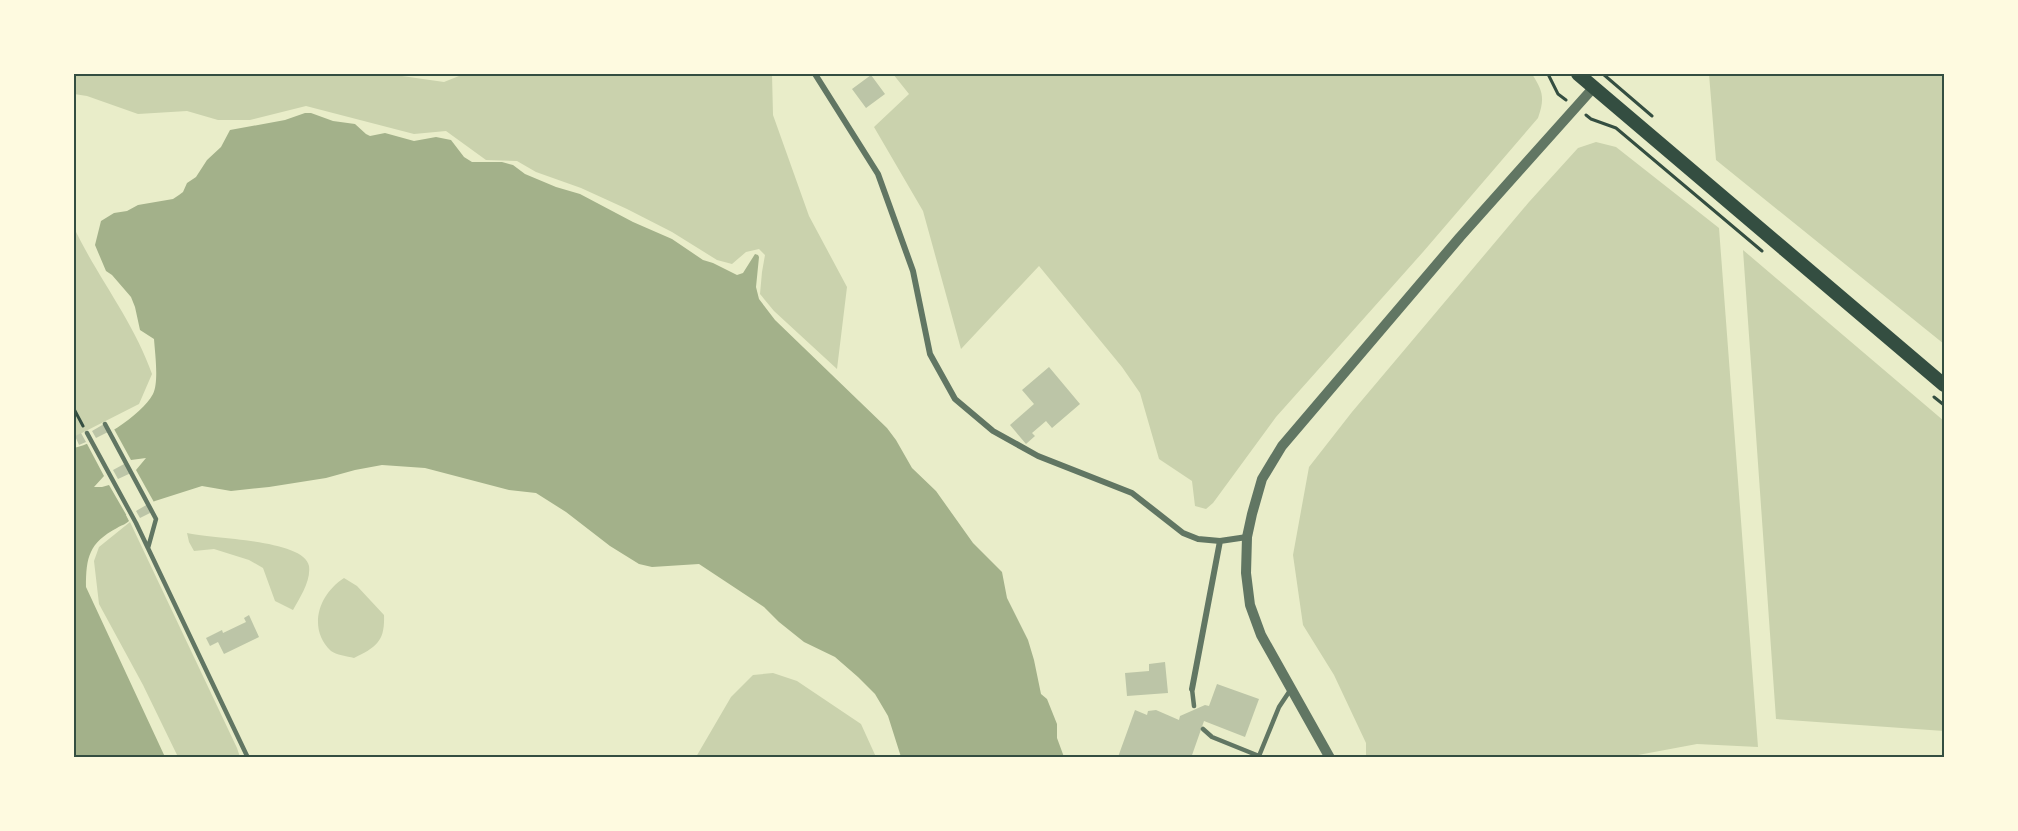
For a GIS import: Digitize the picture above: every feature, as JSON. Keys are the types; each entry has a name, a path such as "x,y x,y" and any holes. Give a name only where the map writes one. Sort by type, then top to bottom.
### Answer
{"main road":[{"path":"1578,74 1944,386"}],"street":[{"path":"814,74 878,174 913,271 930,354 955,399 993,431 1038,456 1132,493 1183,533 1220,541 1247,537"},
{"path":"1330,758 1261,635 1250,605 1246,573 1247,537 1262,479 1282,446 1460,237 1594,87"},
{"path":"1191,689 1220,541"}],"lane":[{"path":"105,424 154,513 156,519 148,548"},
{"path":"87,433 136,523 248,758"},
{"path":"1191,689 1194,706"},
{"path":"1203,729 1212,737 1260,756 1279,706 1291,689"}],"path":[{"path":"1548,74 1558,94"},
{"path":"1603,74 1631,98"},
{"path":"1576,107 1591,119 1609,124"},
{"path":"74,409 87,433"}],"shaded area":[{"path":"74,74 388,74 444,82 464,74 772,74 773,115 809,216 847,287 837,369 774,311 760,294 765,255 759,249 746,252 732,264 717,260 672,232 581,188 536,172 517,161 486,160 446,131 414,134 306,106 250,120 218,120 187,111 138,114 87,96 74,94"},
{"path":"893,74 1532,74 1541,90 1542,105 1538,118 1423,252 1276,417 1213,503 1206,509 1195,506 1192,481 1159,459 1140,393 1122,367 1039,266 961,349 923,211 874,127 909,94"},
{"path":"1709,74 1944,74 1944,344 1716,160"},
{"path":"305,113 355,124 370,136 385,133 414,141 436,137 451,140 464,157 472,162 502,162 513,165 525,174 580,194 633,222 672,239 703,260 737,275 743,273 755,254 758,255 756,287 759,299 775,320 887,428 912,468 936,491 973,543 1002,572 1007,598 1028,640 1041,694 1047,699 1057,724 1057,738 1064,757 901,757 888,716 875,694 858,677 835,657 804,642 764,607 699,564 652,567 639,564 536,493 509,490 425,468 382,465 326,478 269,487 231,491 202,486 155,501 126,515 129,521 100,539 88,559 86,587 165,757 74,758 74,448 106,435 139,411 153,394 156,375 154,339 140,330 131,297 106,271 95,245 101,221 114,213 127,211 138,205 173,199 179,195 187,183 196,177 207,160 221,147 230,130 285,120"},
{"path":"1596,142 1616,147 1719,228 1758,747 1697,744 1622,758 1366,757 1366,743 1334,675 1303,625 1293,555 1309,467 1352,412 1529,202 1578,148"},
{"path":"74,228 136,336 152,374 139,404 74,437"},
{"path":"1743,250 1944,421 1944,731 1776,719"},
{"path":"130,522 240,757 178,757 143,685 99,604 94,561 99,547"},
{"path":"187,533 274,545 291,550 303,557 309,566 309,572 304,589 293,610 275,601 263,568 249,560 214,549 194,551"},
{"path":"344,578 357,586 384,615 383,631 378,642 354,658 331,651 319,632 319,612 323,602 335,585"},
{"path":"773,673 797,681 861,724 876,757 696,757 731,697 753,675"}],"pier":[{"path":"124,418 114,429 131,460 146,458 136,470 155,504 130,516 131,523 109,485 94,487 104,476 86,442 74,446"}],"building":[{"path":"871,75 885,94 866,108 852,89"},
{"path":"1049,367 1080,404 1052,428 1046,421 1032,433 1035,436 1026,444 1010,425 1034,404 1022,390"},
{"path":"104,424 108,432 96,438 92,431"},
{"path":"81,433 86,442 79,445 75,436"},
{"path":"126,463 131,473 118,479 113,470"},
{"path":"148,504 152,512 140,518 136,511"},
{"path":"249,615 259,637 224,654 218,642 210,646 206,638 246,622 244,618"},
{"path":"1165,662 1168,693 1127,696 1125,673 1149,671 1149,664"},
{"path":"1217,684 1259,699 1245,737 1204,721 1191,758 1118,757 1135,710 1147,715 1148,711 1156,710 1179,720 1180,716 1205,705 1209,706"}]}
